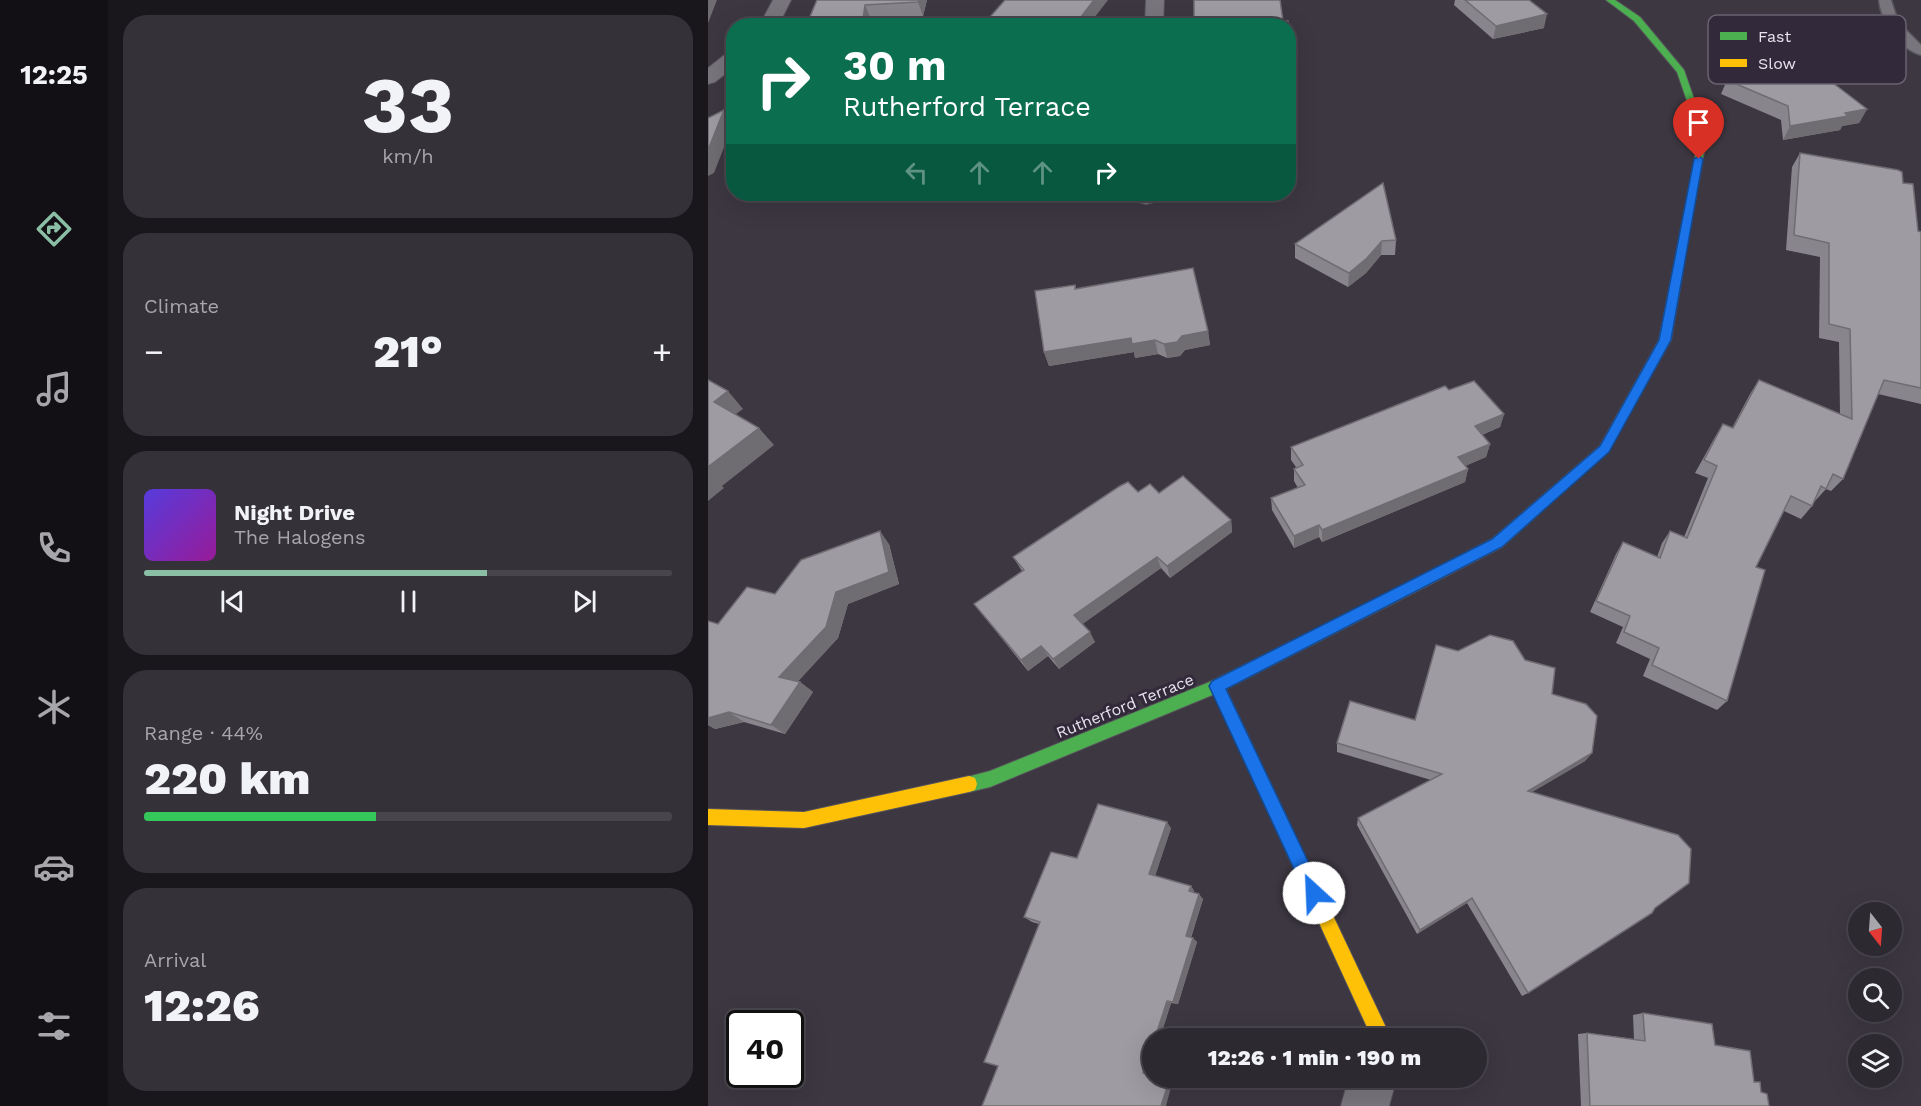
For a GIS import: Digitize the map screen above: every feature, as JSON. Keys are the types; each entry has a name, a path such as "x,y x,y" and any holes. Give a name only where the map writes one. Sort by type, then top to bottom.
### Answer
{"street":[{"path":"772,18 782,0"},
{"path":"1154,18 1155,0"},
{"name":"Rutherford Terrace","path":"708,817 804,820 990,779 1217,686 1497,543 1604,449 1665,340 1703,136 1681,72 1637,19 1610,0"},
{"path":"708,78 726,63"},
{"path":"1217,686 1377,1028"},
{"path":"1365,1106 1370,1088"}],"lane":[{"path":"1886,0 1886,10 1889,15"},
{"path":"1906,40 1921,51"}],"building":[{"path":"817,0 919,0 918,2 865,5 863,18 809,18"},
{"path":"1005,0 1094,0 1080,18 989,18"},
{"path":"1194,0 1280,0 1283,18 1194,18"},
{"path":"1465,0 1529,0 1547,14 1496,26"},
{"path":"1736,84 1834,84 1867,109 1845,113 1848,116 1790,126 1788,106"},
{"path":"724,110 708,150 708,118"},
{"path":"1800,153 1898,170 1902,172 1903,183 1913,184 1918,231 1921,232 1921,388 1884,380 1843,479 1833,474 1826,489 1821,486 1812,506 1791,496 1756,567 1765,570 1727,701 1652,665 1659,648 1624,632 1630,616 1596,601 1623,542 1660,558 1670,531 1687,538 1717,466 1704,460 1723,424 1733,428 1759,380 1852,419 1850,329 1829,324 1829,243 1794,235"},
{"path":"1383,183 1396,240 1382,241 1349,273 1295,244"},
{"path":"1193,268 1208,331 1182,336 1177,342 1164,344 1155,340 1132,344 1131,338 1044,352 1035,291 1075,285 1075,289"},
{"path":"708,380 728,391 714,402 759,428 708,467"},
{"path":"1474,381 1504,414 1475,426 1490,444 1458,457 1468,469 1322,530 1319,525 1294,536 1271,498 1305,485 1294,469 1303,465 1291,447 1445,386 1449,390"},
{"path":"1183,476 1231,520 1167,566 1157,557 1074,615 1090,632 1053,659 1041,646 1021,660 974,604 1024,570 1013,557 1128,482 1138,492 1150,484 1159,493"},
{"path":"880,531 889,572 836,592 826,627 779,677 800,682 771,725 729,712 708,718 708,621 718,624 747,587 775,594 801,560"},
{"path":"1490,635 1513,641 1525,660 1555,668 1552,694 1586,704 1597,716 1592,753 1528,791 1678,835 1691,849 1689,883 1655,908 1652,913 1528,993 1472,898 1420,930 1358,818 1442,774 1337,743 1350,701 1415,720 1436,645 1458,651"},
{"path":"1098,804 1167,822 1149,874 1191,886 1189,891 1199,894 1186,936 1193,938 1173,1002 1167,1001 1158,1028 1142,1028 1142,1088 1167,1088 1161,1106 982,1106 998,1066 984,1062 1040,922 1024,917 1051,852 1077,858"},
{"path":"1643,1013 1712,1024 1715,1045 1750,1051 1754,1082 1760,1082 1761,1092 1767,1094 1769,1106 1590,1106 1587,1033 1645,1041"}],"traffic: fast":[{"path":"1610,0 1637,19 1681,72 1703,136 1678,270"},
{"path":"969,784 990,779 1217,686 1410,588"}],"traffic: slow":[{"path":"1410,588 1497,543 1604,449 1665,340 1678,270"},
{"path":"1217,686 1377,1028"},
{"path":"708,817 804,820 969,784"}],"route":[{"path":"1314,893 1217,686 1497,543 1604,449 1665,340 1699,159"}]}
